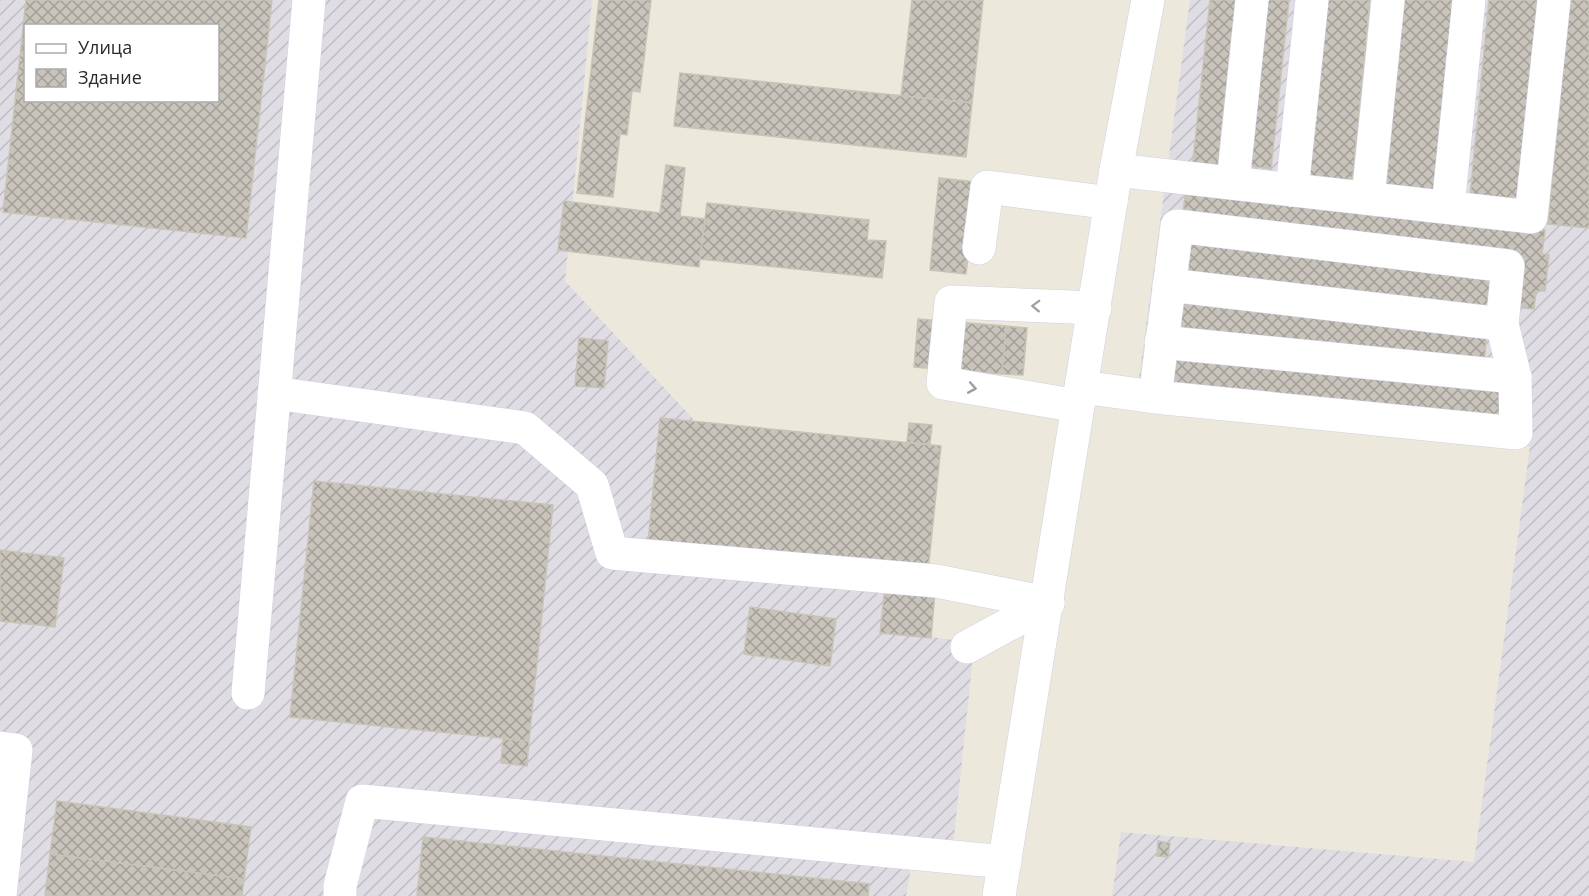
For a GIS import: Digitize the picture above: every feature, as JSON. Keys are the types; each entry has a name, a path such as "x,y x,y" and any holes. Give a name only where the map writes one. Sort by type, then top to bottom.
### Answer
{"street":[{"path":"248,693 309,0"},
{"path":"999,896 1116,170 1148,0"},
{"path":"1233,183 1252,0"},
{"path":"1292,190 1312,0"},
{"path":"1368,198 1388,0"},
{"path":"1448,207 1469,0"},
{"path":"1116,170 1531,217 1554,0"},
{"path":"979,248 987,187 1111,203"},
{"path":"1095,308 951,302 943,383 1080,396 1155,397 1516,433 1515,377 1502,324 1508,266 1177,226 1155,397"},
{"path":"1169,285 1502,324"},
{"path":"1161,342 1515,377"},
{"path":"274,393 525,428 592,485 612,553 936,581 1048,603"},
{"path":"967,647 1048,603"},
{"path":"0,748 16,750 0,895"},
{"path":"340,896 340,886 362,801 1005,862"}],"shaded area":[{"path":"0,0 592,0 565,281 695,421 941,446 928,570 937,572 931,637 954,640 973,656 952,856 911,867 906,896 0,896"},
{"path":"1190,0 1589,0 1589,896 1112,896 1121,832 1474,862 1530,446 1135,408"}],"building":[{"path":"26,0 272,0 246,238 3,212"},
{"path":"599,0 651,0 640,92 632,91 627,135 620,134 613,197 577,193"},
{"path":"912,0 983,0 972,103 901,96"},
{"path":"1210,0 1236,0 1217,173 1192,170"},
{"path":"1265,0 1289,0 1271,169 1248,166"},
{"path":"1321,0 1370,0 1352,185 1303,180"},
{"path":"1404,0 1454,0 1436,190 1386,186"},
{"path":"1489,0 1538,0 1519,201 1470,196"},
{"path":"1569,0 1589,0 1589,228 1548,224"},
{"path":"680,73 972,103 966,157 674,126"},
{"path":"666,165 685,168 680,216 705,219 699,267 558,250 564,201 660,213"},
{"path":"939,178 976,182 966,274 930,270"},
{"path":"1186,188 1545,230 1542,254 1549,255 1545,291 1536,291 1534,309 1515,307 1520,261 1182,221"},
{"path":"707,203 869,220 867,240 886,241 882,278 700,259"},
{"path":"1179,240 1496,277 1492,307 1176,270"},
{"path":"1181,302 1487,331 1484,366 1177,336"},
{"path":"918,319 1006,326 1002,374 914,367"},
{"path":"1006,326 1027,328 1023,375 1002,374"},
{"path":"579,338 608,341 604,388 575,386"},
{"path":"1174,354 1507,387 1504,418 1171,385"},
{"path":"660,418 941,446 928,571 648,542"},
{"path":"909,423 932,425 930,444 907,442"},
{"path":"314,481 553,505 529,741 290,717"},
{"path":"0,550 64,558 55,627 0,621"},
{"path":"885,587 935,592 931,638 880,633"},
{"path":"750,607 836,619 830,666 744,654"},
{"path":"503,739 529,741 527,766 501,763"},
{"path":"57,801 251,827 244,879 50,854"},
{"path":"423,837 869,884 868,896 417,896"},
{"path":"1158,841 1170,843 1168,857 1157,856"},
{"path":"50,854 244,879 242,896 45,896"}]}
